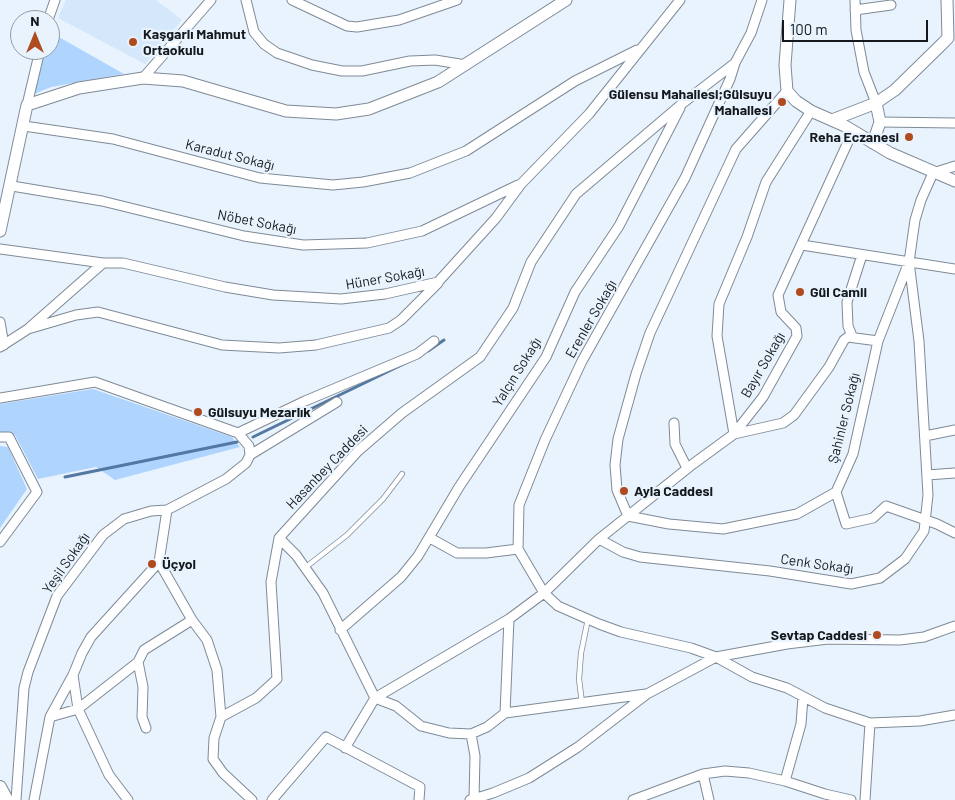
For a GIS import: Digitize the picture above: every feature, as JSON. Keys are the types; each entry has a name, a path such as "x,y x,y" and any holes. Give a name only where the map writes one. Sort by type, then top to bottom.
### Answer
{"main road":[{"path":"0,787 7,800"}],"street":[{"path":"143,78 211,0"},
{"path":"246,0 254,32 264,44 277,53 312,65 342,71 362,71 410,61 435,60 466,65"},
{"path":"292,0 348,26 357,28 399,20 457,0"},
{"path":"27,105 79,88 143,78 183,82 286,111 336,114 369,109 438,82 566,0"},
{"name":"Hüner Sokağı","path":"0,249 104,263 123,262 225,287 263,294 334,300 385,294 438,282 496,218 521,184 589,114 680,0"},
{"name":"Erenler Sokağı","path":"518,549 518,505 544,440 582,361 685,178 730,79 735,63 751,33 762,0"},
{"path":"790,0 785,65 787,91 796,101 811,111 832,120 873,143 955,181"},
{"path":"855,0 856,30 864,72 876,104 880,122 873,143"},
{"path":"832,120 876,104 895,90 953,37 947,0"},
{"path":"855,10 891,5"},
{"name":"Karadut Sokağı","path":"24,126 113,139 260,178 333,185 363,182 410,173 466,150 575,81 639,49"},
{"path":"0,231 12,186 38,60"},
{"name":"Erenler Sokağı","path":"683,103 735,63"},
{"path":"628,516 617,490 615,465 618,439 636,374 650,333 736,149 787,91"},
{"name":"Hasanbey Caddesi","path":"278,538 358,451 402,413 480,357 514,308 531,262 576,194 683,103"},
{"name":"Yalçın Sokağı","path":"340,630 401,577 430,538 459,487 546,357 575,292 619,226 683,103"},
{"path":"811,111 766,182 747,237 720,299 718,336 734,434 783,423 794,415 829,367 844,340 852,336 878,341"},
{"path":"880,122 955,123"},
{"name":"Bayır Sokağı","path":"628,516 687,468 734,434 763,398 797,336 796,328 781,312 778,295 853,131"},
{"path":"933,172 955,166"},
{"name":"Şahinler Sokağı","path":"836,492 852,454 878,341 909,262 915,220 933,172"},
{"name":"Nöbet Sokağı","path":"12,186 102,201 166,215 244,236 303,245 367,243 422,231 521,184"},
{"path":"802,245 955,269"},
{"path":"852,336 848,326 847,302 862,255"},
{"name":"Cenk Sokağı","path":"599,539 623,552 640,557 770,571 851,584 880,578 895,569 914,549 924,531 926,521 927,475 919,341 909,262"},
{"path":"0,322 2,346 28,329 104,263"},
{"path":"28,329 76,315 98,312 222,345 279,348 316,345 389,328 401,320 438,282"},
{"path":"238,433 305,401 417,354 434,341"},
{"path":"0,398 95,382 238,433 246,441 250,455"},
{"name":"Yeşil Sokağı","path":"16,800 24,688 28,672 54,601 103,535 124,519 151,511 167,510 226,479 246,463 250,455 337,402"},
{"path":"674,423 675,444 687,468"},
{"path":"924,436 955,430"},
{"path":"0,437 9,437 37,492 0,542"},
{"path":"927,475 955,473"},
{"path":"345,748 375,698 509,619 544,593 599,539 628,516 669,524 723,529 797,514 836,492 846,524 873,518 886,506 938,524 955,533"},
{"path":"34,800 50,717 91,637 159,562 167,510"},
{"path":"278,538 306,567 322,593 375,698 396,706 421,726 449,733 471,734 487,727 505,713 647,694"},
{"path":"220,717 256,698 277,679 272,582 278,538"},
{"path":"430,538 457,553 486,553 518,549 544,593 558,606 620,632 691,648 716,658 752,677 786,688 825,708 870,723 920,721 955,715"},
{"path":"159,562 192,620 207,640 214,655 217,670 220,717 214,738 213,759 223,773 252,800"},
{"path":"505,713 509,619"},
{"path":"50,717 78,710 138,662 144,650 192,620"},
{"path":"471,734 475,756 472,800 529,778 578,747 647,694 716,658 828,639 918,638 955,626"},
{"path":"138,662 142,687 142,718 146,728"},
{"path":"73,675 78,710 109,775 128,800"},
{"path":"785,780 801,724 803,697"},
{"path":"865,800 870,723"},
{"path":"272,800 326,738 420,787 419,800"},
{"path":"633,800 703,774 725,771 749,772 785,780 825,794 851,800"},
{"path":"703,774 709,800"}],"lane":[{"path":"306,567 347,535 383,499 402,474"},
{"path":"582,703 579,680 581,653 588,619"}],"shaded area":[{"name":"Kaşgarlı Mahmut Ortaokulu","path":"66,0 156,0 182,20 145,64 60,19 60,14"},
{"path":"60,38 124,74 51,87 34,94 35,76 41,60 60,60"},
{"path":"93,389 232,437 240,447 115,480 96,467 38,479 15,435 0,433 0,404"},
{"path":"0,446 8,447 27,489 0,528"}],"waterway":[{"path":"428,351 444,340"},
{"path":"253,437 418,357"},
{"path":"65,477 237,442"}],"place":[{"name":"Kaşgarlı Mahmut Ortaokulu","path":"133,42"},
{"name":"Gülensu Mahallesi;Gülsuyu Mahallesi","path":"782,102"},
{"name":"Reha Eczanesi","path":"909,137"},
{"name":"Gül Camii","path":"800,292"},
{"name":"Gülsuyu Mezarlık","path":"198,412"},
{"name":"Ayla Caddesi","path":"624,491"},
{"name":"Üçyol","path":"152,564"},
{"name":"Sevtap Caddesi","path":"877,635"}]}
